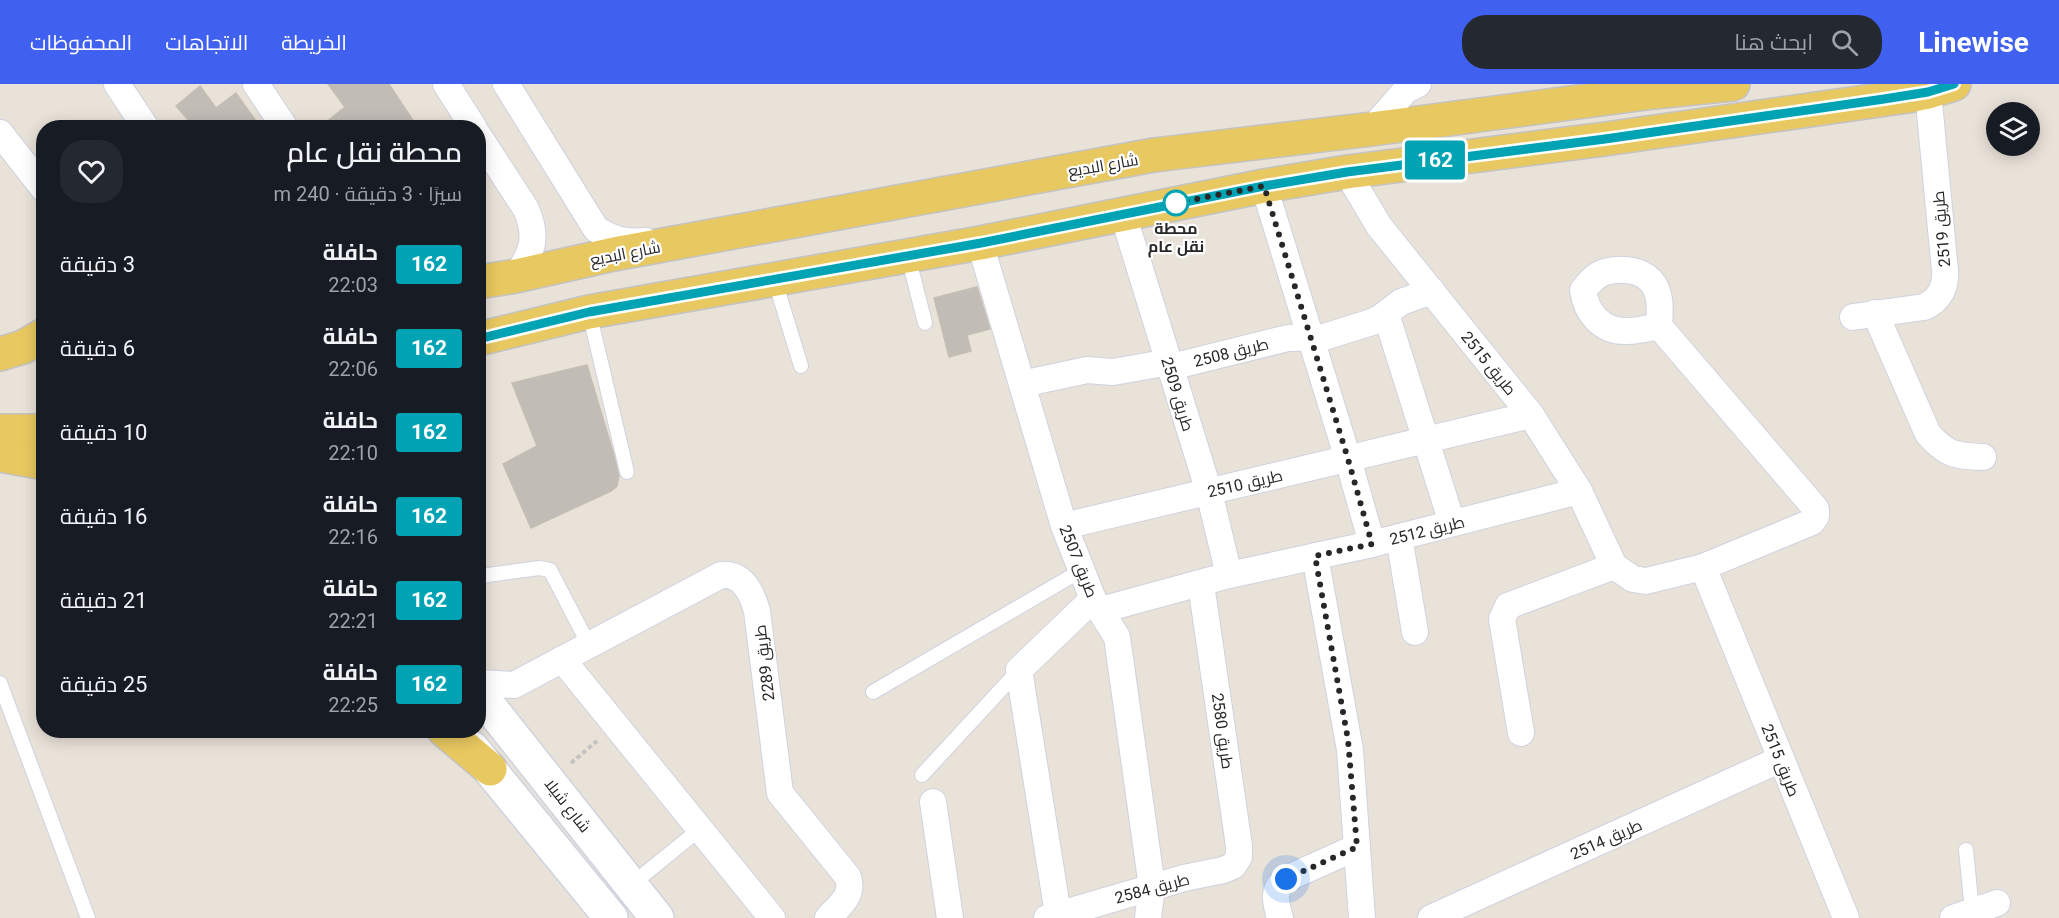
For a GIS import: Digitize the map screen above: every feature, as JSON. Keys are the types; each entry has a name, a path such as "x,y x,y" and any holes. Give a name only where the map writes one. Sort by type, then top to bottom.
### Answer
{"main road":[{"name":"شارع البديع","path":"486,281 604,256 1154,155 1372,129 1621,90 1733,84"},
{"path":"486,337 589,312 981,243 1264,186 1347,172 1605,139 1941,88"},
{"path":"0,354 23,347 36,340"},
{"path":"0,431 36,431"},
{"path":"0,456 36,462"},
{"name":"شارع شيلا","path":"486,702 657,918"},
{"path":"453,738 490,769"},
{"path":"465,738 611,918"}],"street":[{"path":"117,84 141,120"},
{"path":"256,84 280,120"},
{"path":"446,84 469,120"},
{"path":"506,84 596,229 622,242 718,235"},
{"path":"1372,129 1414,84"},
{"name":"طريق 2519","path":"1941,88 1946,280 1939,297 1924,307 1864,315 1928,434 1941,448 1958,456 1983,457"},
{"path":"0,133 36,179"},
{"path":"486,147 532,222 534,235 532,249 516,276"},
{"name":"طريق 2515","path":"1347,172 1379,226 1531,415 1578,491 1614,566"},
{"path":"1264,186 1372,544"},
{"name":"طريق 2509","path":"1123,214 1209,492 1229,575"},
{"name":"طريق 2507","path":"981,243 1064,526 1097,604 1117,637 1152,887 1148,918"},
{"name":"طريق 2508","path":"1022,384 1087,370 1113,372 1147,366 1189,363 1288,338 1324,337 1362,325 1386,314 1401,302 1432,291"},
{"path":"1386,314 1452,523"},
{"path":"1521,733 1502,619 1508,606 1614,566 1632,579 1646,581 1703,567 1812,522 1816,516 1816,509 1659,326"},
{"name":"طريق 2510","path":"1064,526 1531,415"},
{"name":"طريق 2512","path":"1097,604 1201,584 1229,575 1372,544 1578,491"},
{"path":"1399,537 1415,632"},
{"path":"1315,556 1348,740 1362,918"},
{"name":"طريق 2515","path":"1703,567 1846,918"},
{"name":"طريق 2289","path":"514,685 721,575 729,574 738,578 748,588 757,611 780,793 848,877 850,883 848,896 828,918"},
{"name":"طريق 2580","path":"1201,584 1239,846 1239,856 1233,866 1223,870"},
{"path":"1052,916 1019,670 1097,604"},
{"path":"562,659 772,918"},
{"path":"486,683 514,685 504,723"},
{"name":"طريق 2514","path":"1431,918 1780,759"},
{"path":"933,802 950,918"},
{"path":"1280,918 1275,898 1280,883 1357,847"},
{"name":"طريق 2584","path":"1052,916 1152,887 1223,870"},
{"path":"1963,915 1997,903"}],"lane":[{"path":"908,256 925,323"},
{"path":"775,281 801,366"},
{"path":"589,312 627,472"},
{"path":"486,575 539,568 550,570 589,645"},
{"path":"873,692 1082,570"},
{"path":"922,775 1019,670"},
{"path":"0,683 88,918"},
{"path":"631,885 700,829"},
{"path":"1963,915 1966,850"}],"path":[{"path":"549,781 616,725"}],"building":[{"path":"328,84 389,84 413,120 329,120 345,107"},
{"path":"200,86 216,108 236,93 255,120 189,120 176,106"},
{"path":"977,287 990,329 967,335 971,351 949,357 934,298"},
{"path":"587,365 619,475 617,486 611,491 531,528 503,464 537,446 512,383"}],"bus line":[{"name":"162","path":"486,337 589,312 981,243 1264,186 1347,172 1605,139 1884,99 1928,92 1954,84"}],"place":[{"name":"محطة نقل عام","path":"1176,203"}],"route":[{"path":"1176,203 1264,186 1372,544 1315,556 1350,750 1357,847 1286,879"}]}
